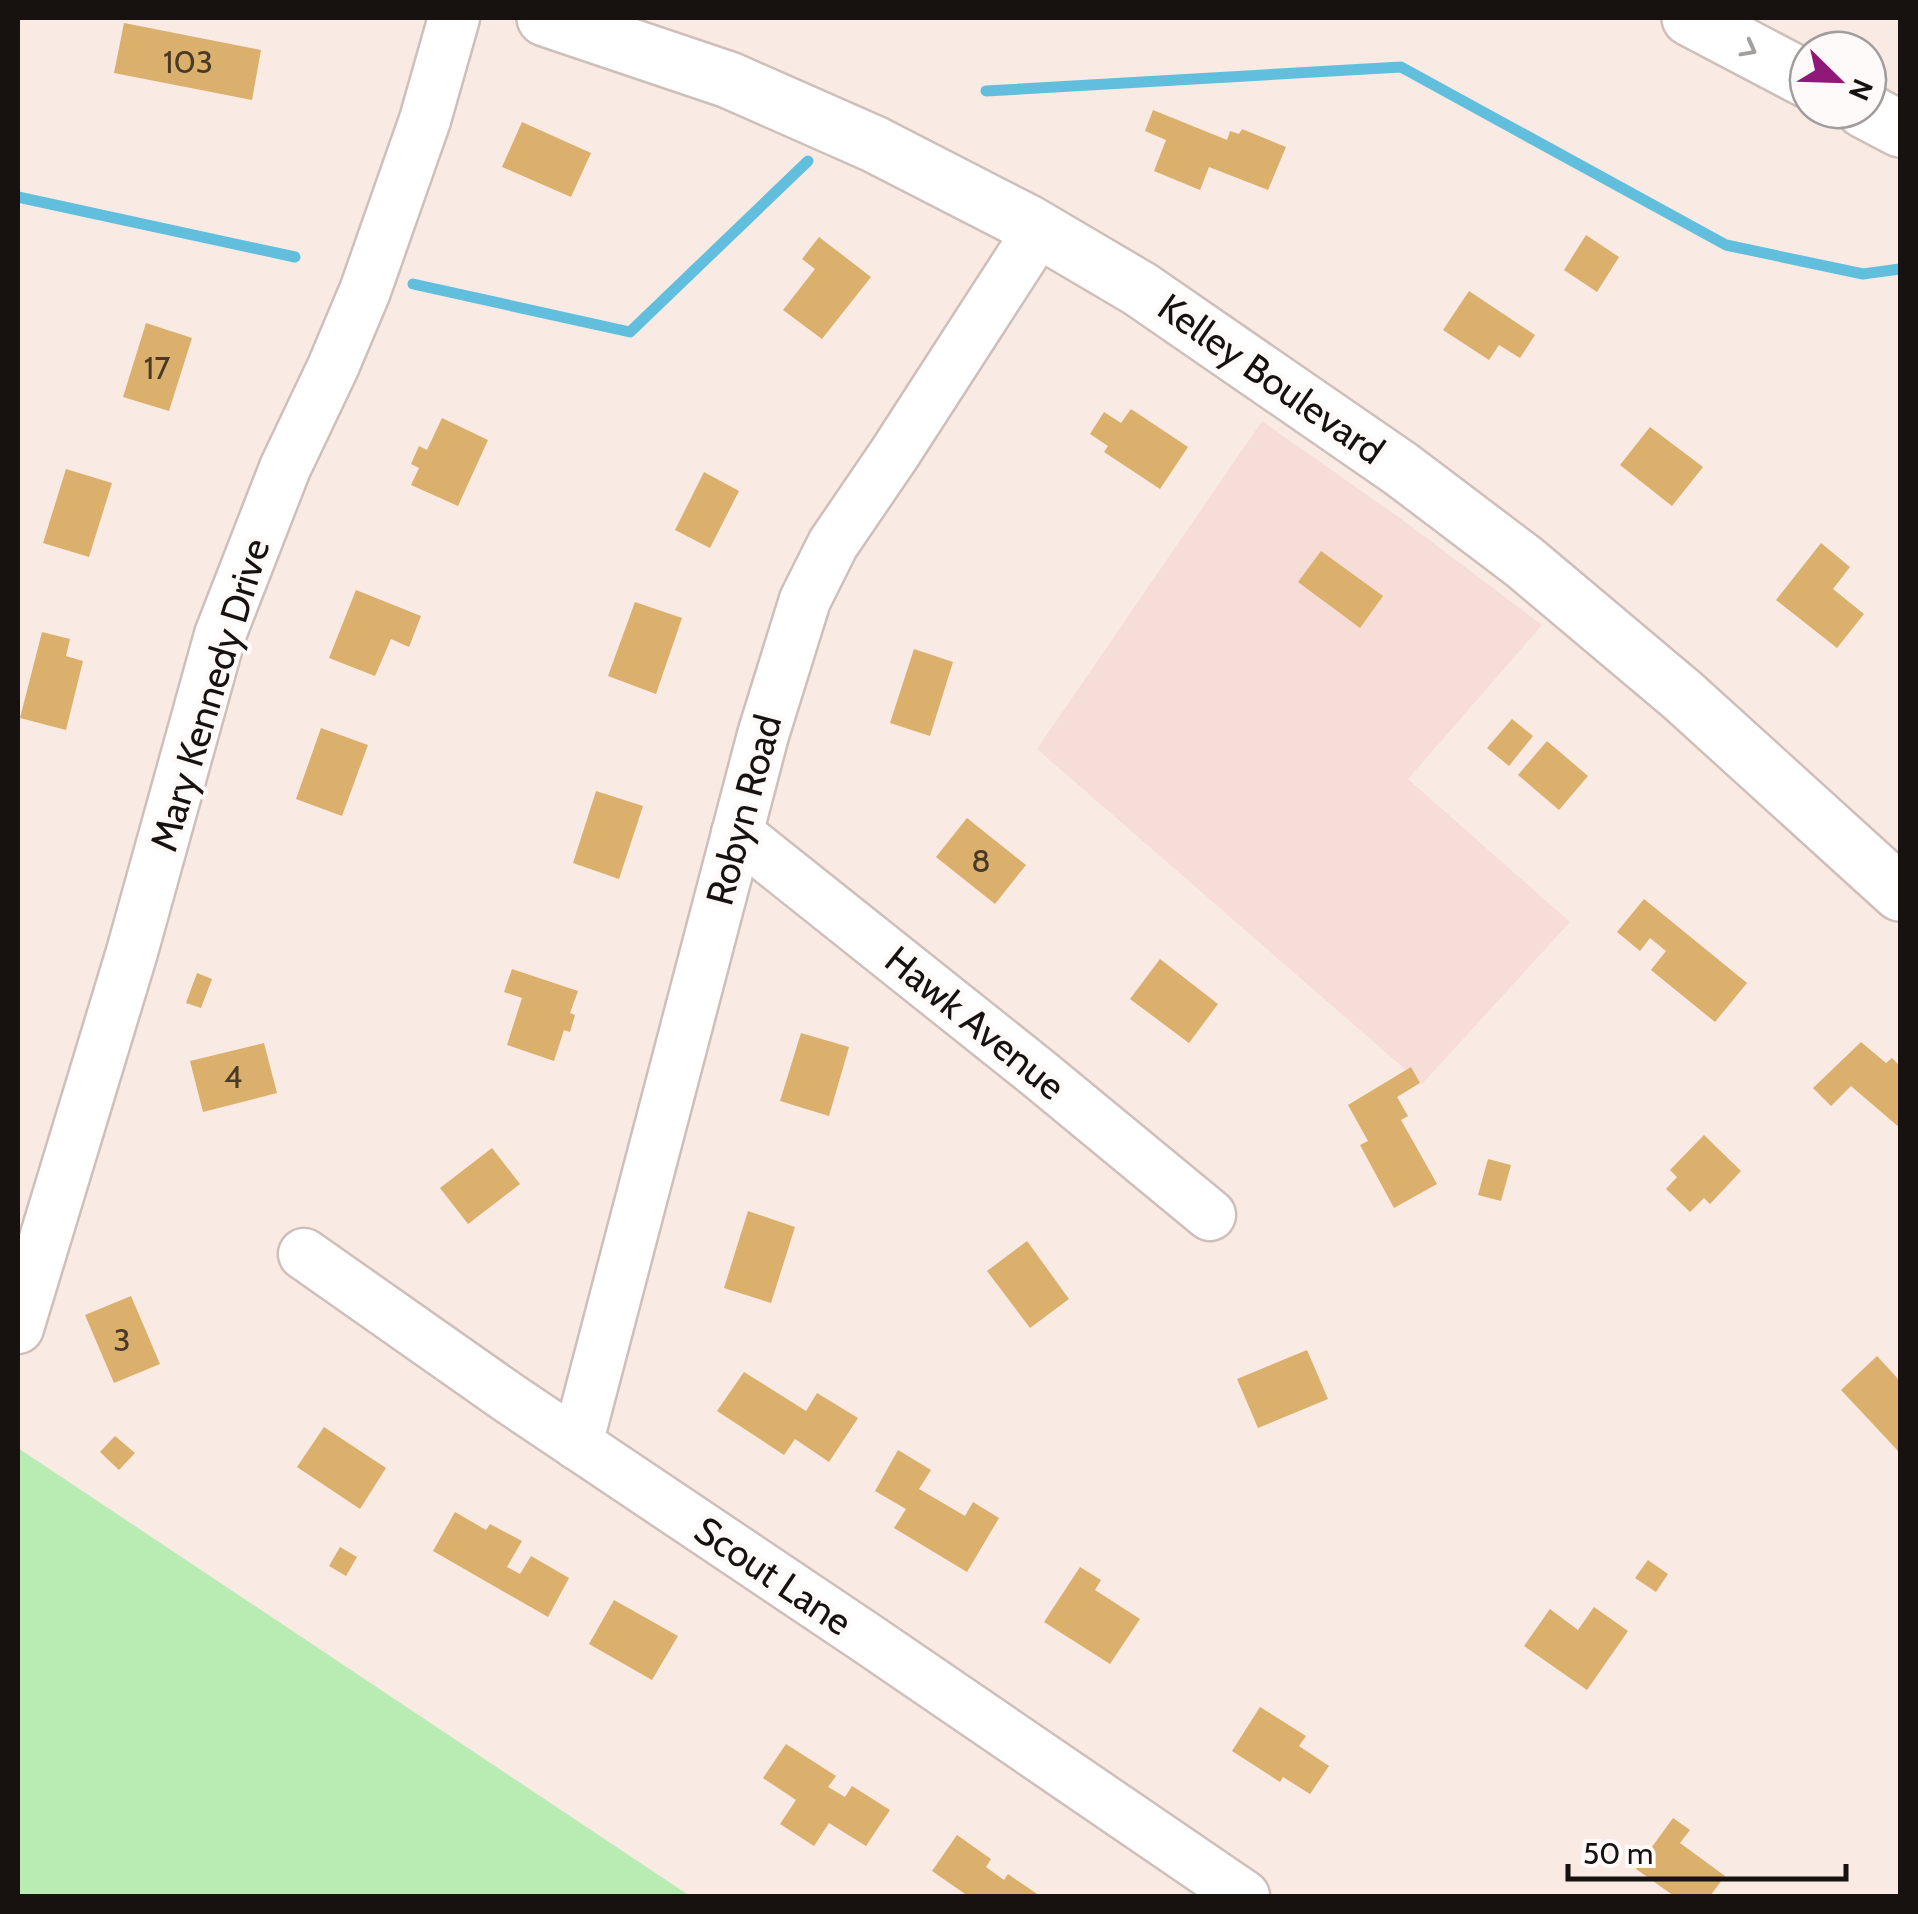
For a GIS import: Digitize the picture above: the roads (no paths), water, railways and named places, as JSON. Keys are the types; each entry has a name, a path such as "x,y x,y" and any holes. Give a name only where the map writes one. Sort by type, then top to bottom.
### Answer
{"main road":[{"name":"Kelley Boulevard","path":"545,18 728,80 874,144 1039,230 1140,289 1400,468 1524,562 1682,695 1900,893"},
{"path":"1690,18 1788,69"}],"street":[{"name":"Mary Kennedy Drive","path":"18,1328 132,952 220,635 285,468 365,291 425,120 454,18"},
{"name":"Robyn Road","path":"577,1444 763,735 806,600 833,544 1039,230"},
{"name":"Hawk Avenue","path":"737,833 1210,1215"},
{"name":"Scout Lane","path":"304,1254 1244,1896"}],"waterway":[{"path":"986,91 1401,67 1726,245 1863,274 1900,269"},
{"path":"413,284 630,332 808,161"},
{"path":"18,197 295,257"}]}
